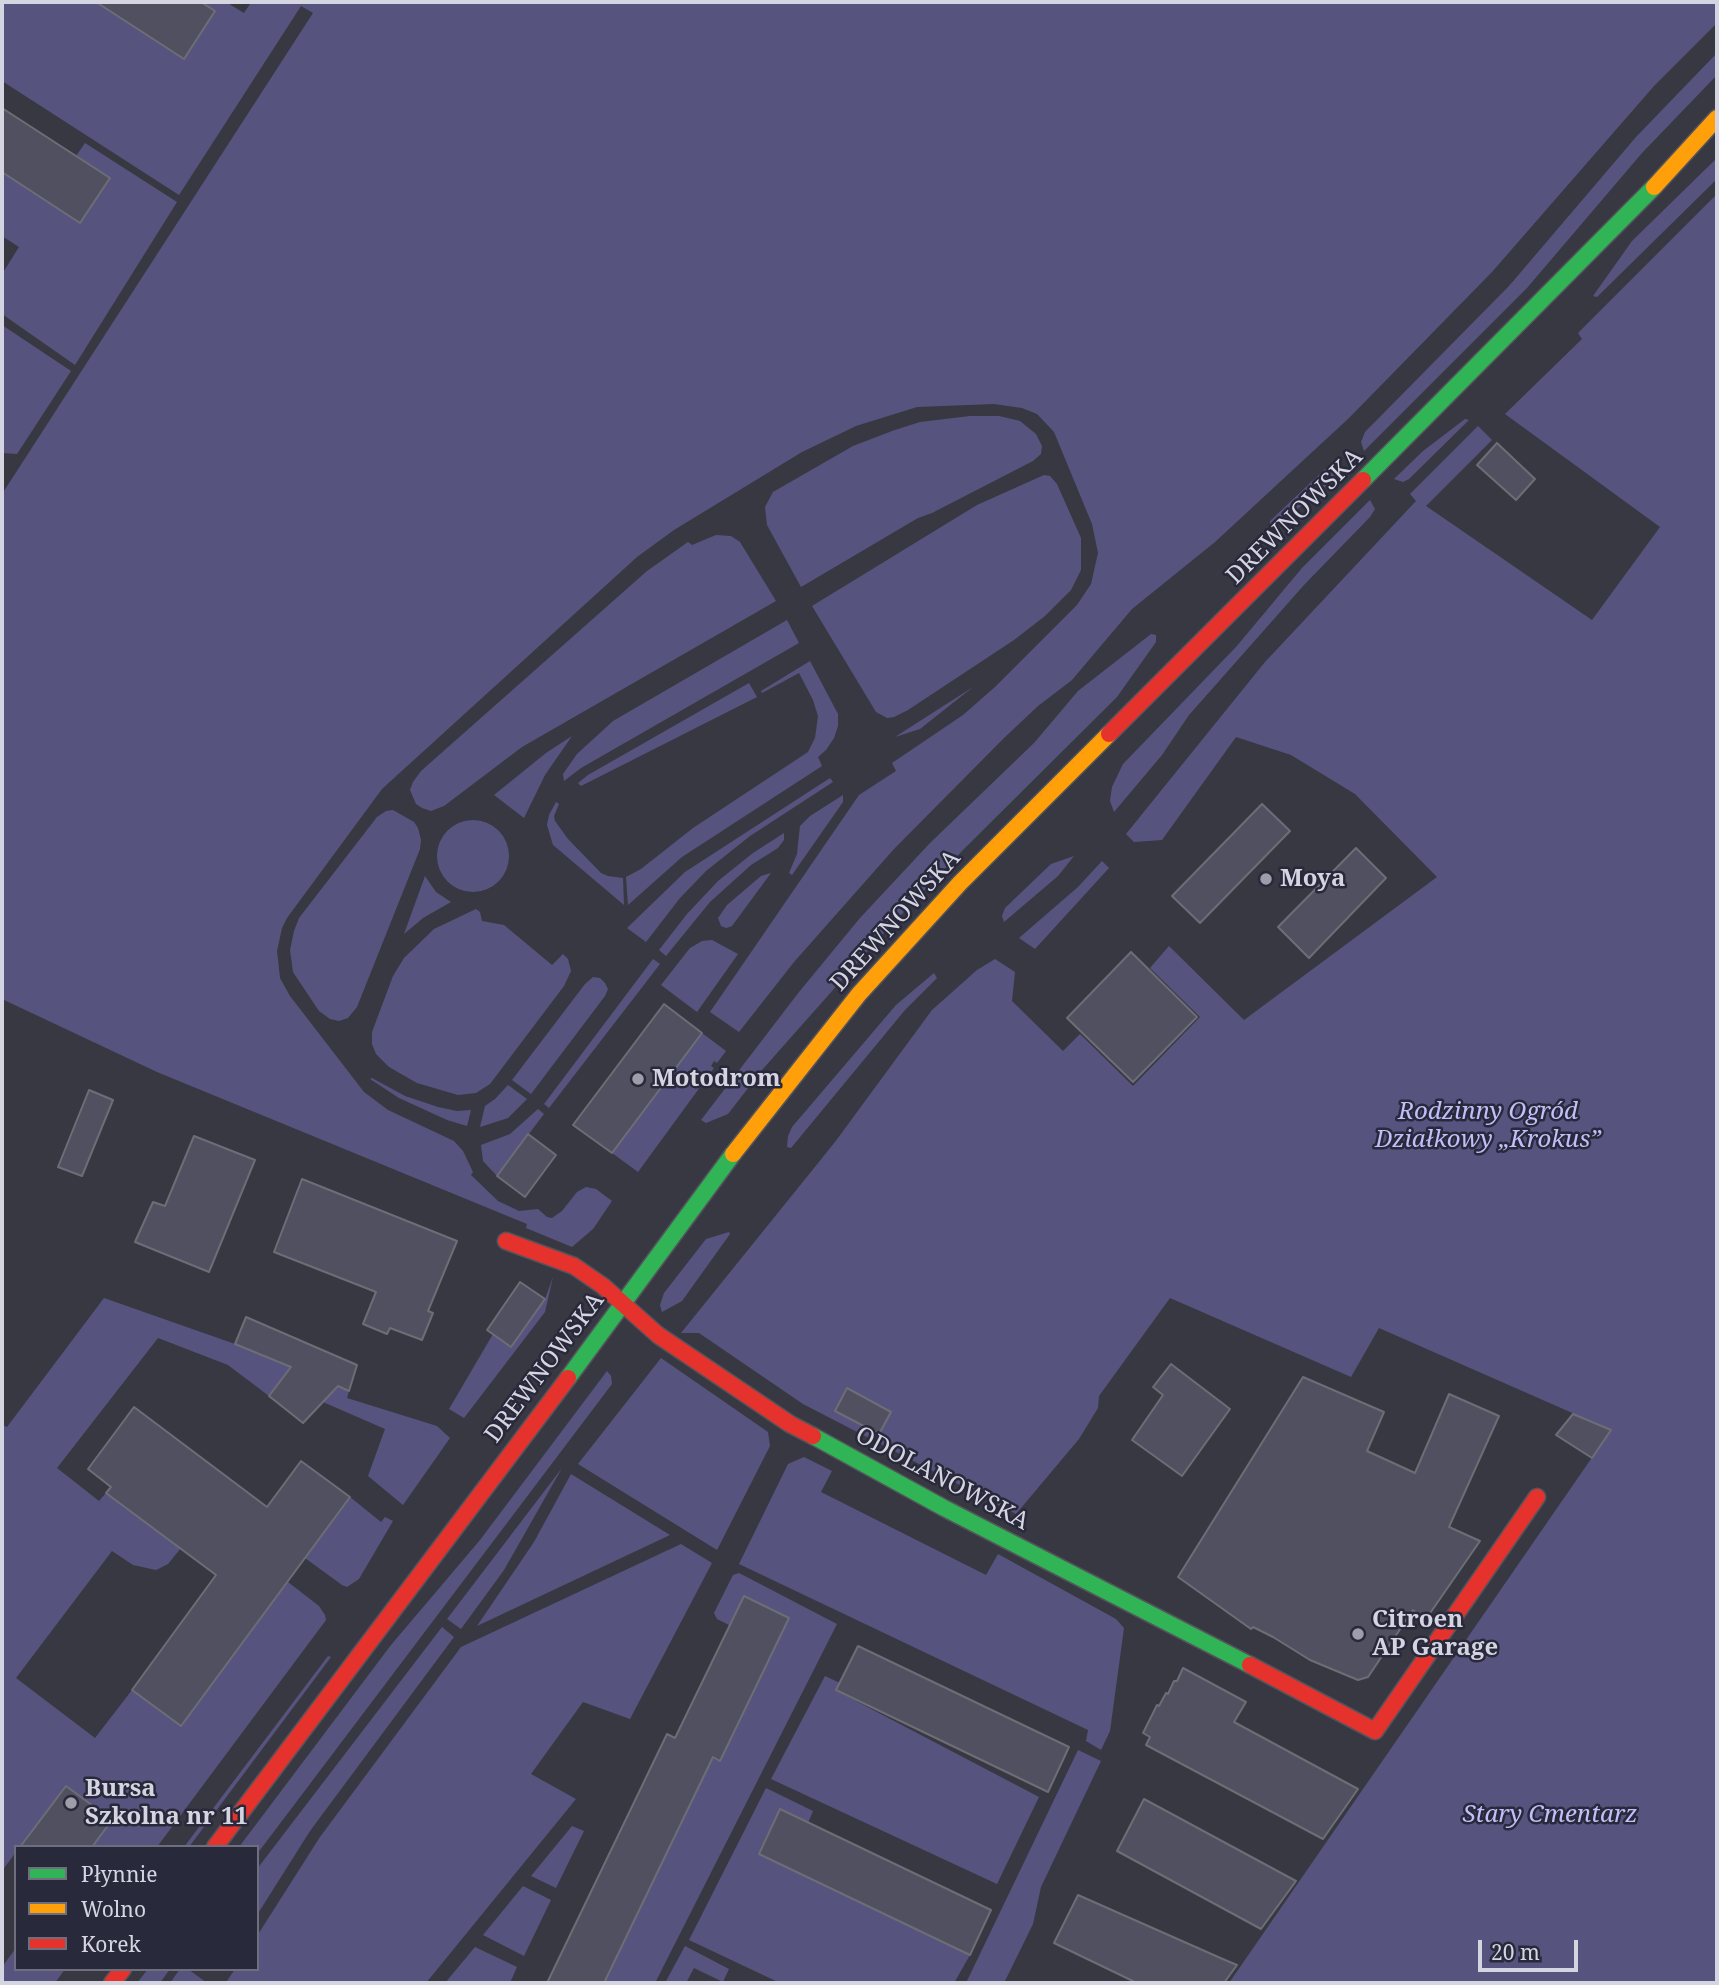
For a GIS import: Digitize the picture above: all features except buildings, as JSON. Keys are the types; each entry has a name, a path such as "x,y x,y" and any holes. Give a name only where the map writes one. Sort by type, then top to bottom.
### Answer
{"main road":[{"name":"DREWNOWSKA","path":"217,1845 809,1055 859,994 951,893 1464,380 1661,180 1717,118"},
{"name":"ODOLANOWSKA","path":"506,1241 574,1266 658,1335 790,1424 944,1508 1153,1613 1376,1731 1537,1497"}],"green space":[{"path":"2,2 96,2 184,59 215,11 201,2 226,2 244,13 250,4 248,2 1717,2 1717,23 1654,86 1492,272 1349,418 1215,542 1132,609 1072,680 1038,706 1004,738 894,849 794,962 739,1032 710,1012 859,795 896,771 892,763 963,715 995,687 1077,605 1091,584 1098,553 1092,524 1054,432 1037,414 1022,408 994,404 917,407 856,426 802,452 674,530 637,557 382,789 287,918 277,951 280,978 290,996 364,1092 388,1110 454,1141 463,1151 473,1172 471,1175 498,1201 519,1211 538,1209 552,1218 562,1211 577,1192 586,1187 596,1189 612,1201 593,1229 572,1247 526,1228 527,1224 157,1072 2,999 2,494 313,13 301,6 179,195 2,81"},
{"path":"1717,53 1717,75 1642,153 1527,288 1364,451 1361,442 1365,432 1509,286 1636,137"},
{"path":"85,143 177,202 75,365 2,314 2,274 19,247 2,236 2,172 80,223 110,178 76,156"},
{"path":"1717,158 1717,179 1597,297 1593,296 1632,241"},
{"name":"Rodzinny Ogród Działkowy „Krokus”","path":"1717,194 1717,1983 1229,1983 1611,1430 1379,1328 1351,1377 1170,1298 1099,1396 1098,1408 1079,1439 1016,1514 803,1404 699,1333 681,1333 835,1142 932,1010 977,970 995,959 1015,972 1012,1001 1063,1051 1080,1034 1133,1086 1200,1017 1150,968 1169,946 1244,1020 1437,877 1355,794 1291,755 1236,737 1162,840 1134,842 1126,834 1265,662 1416,501 1410,494 1478,426 1492,440 1426,506 1592,620 1660,527 1505,414 1582,339 1578,333"},
{"path":"2,325 71,371 17,454 2,453"},
{"path":"970,416 999,416 1020,421 1036,434 1042,446 1041,454 1033,461 918,518 801,587 767,525 765,507 773,492 853,446 920,422"},
{"path":"1465,419 1469,420 1409,479 1403,482 1394,479 1423,451"},
{"path":"1335,468 1343,472 1275,527 1270,526 1270,521 1325,469"},
{"path":"1044,475 1050,476 1057,484 1081,538 1081,570 1071,590 1045,616 1014,640 908,710 887,718 876,712 812,606 977,505"},
{"path":"1370,500 1375,509 1370,517 1304,585 1189,715 1162,755 1114,812 1110,801 1112,787 1123,764 1236,647 1302,568"},
{"path":"716,535 731,536 740,542 776,601 522,747 444,806 431,811 416,804 410,790 421,771 647,571 688,542 692,545"},
{"path":"787,620 799,643 581,768 564,781 563,774 577,754 613,721"},
{"path":"1151,634 1156,635 1156,642 1117,697 879,938 762,1070 728,1114 706,1123 701,1120 799,992 860,918 930,843 1034,743 1078,691"},
{"path":"810,661 838,714 834,738 818,757 822,766 682,857 628,905 626,877 641,869 693,828 808,752 815,738 818,716 799,673 762,693 761,691"},
{"path":"749,683 757,697 581,786 578,783 588,775"},
{"path":"973,687 920,729 895,737"},
{"path":"572,736 545,775 524,818 494,795 546,753"},
{"path":"830,778 833,782 750,836 706,871 680,898 646,942 627,928 685,872"},
{"path":"843,795 843,802 792,875 789,873 797,854 800,826 810,816"},
{"path":"556,802 559,804 554,816 555,821 568,839 601,873 623,878 624,905 553,845 547,825"},
{"path":"393,810 414,822 421,840 420,849 357,1007 348,1018 339,1021 330,1019 319,1011 293,972 290,950 294,931 299,918 377,817"},
{"path":"473,820 493,826 503,836 509,856 503,876 493,886 473,892 453,886 443,876 437,856 443,836 453,826"},
{"path":"784,833 784,840 778,848 751,865 710,902 666,956 659,950 687,914 718,881"},
{"path":"1074,856 1058,876 1004,922 1002,916 1005,908 1051,864"},
{"path":"1102,861 1109,868 1035,949 1019,938 1078,887"},
{"path":"771,873 732,926 721,926 718,918 727,905 761,876"},
{"path":"425,876 436,892 451,902 423,918 404,934"},
{"path":"476,909 480,912 482,921 504,925 552,965 563,954 568,959 571,971 564,986 490,1084 476,1093 458,1095 417,1083 389,1067 376,1054 372,1044 372,1032 393,976 404,958 434,929"},
{"path":"712,940 738,954 697,1012 661,985 690,948 702,941"},
{"path":"653,959 660,964 549,1108 544,1104"},
{"path":"934,973 937,978 905,1010 791,1148 787,1147 792,1127 896,1005"},
{"path":"593,977 600,978 605,983 608,989 605,996 531,1094 512,1080"},
{"path":"702,1033 726,1051 717,1063 714,1061 711,1066 714,1068 638,1172 612,1153"},
{"path":"370,1079 405,1096 438,1107 457,1111 471,1110 467,1126 399,1098"},
{"path":"508,1085 527,1099 508,1118 480,1127 485,1106"},
{"path":"538,1109 544,1114 497,1176 483,1161 481,1145 510,1134"},
{"path":"729,1232 682,1301 662,1312 660,1305 664,1293 706,1239"},
{"path":"553,1277 545,1312 464,1418 449,1409 493,1334 511,1347 545,1299"},
{"path":"104,1298 235,1344 349,1391 347,1398 437,1426 450,1438 403,1505 368,1476 385,1429 323,1402 286,1374 269,1396 228,1365 158,1338 57,1468 99,1501 106,1493 181,1548 168,1564 156,1570 133,1565 112,1551 16,1678 95,1738 132,1690 181,1726 288,1582 319,1606 325,1615 326,1620 158,1845 93,1845 112,1820 66,1786 22,1845 14,1845 14,1855 2,1871 2,1425 7,1427"},
{"path":"558,1337 560,1338 488,1434 484,1435"},
{"path":"661,1358 768,1432 770,1446 717,1550 578,1464"},
{"path":"607,1371 612,1384 259,1851 259,1845 241,1845 391,1645 480,1540"},
{"path":"804,1457 832,1471 821,1492 986,1575 998,1554 1116,1619 1124,1628 1110,1731 1101,1750 1086,1741 1088,1730 739,1564 788,1464"},
{"path":"562,1468 504,1570 461,1629 447,1619"},
{"path":"571,1474 670,1535 477,1626 534,1542"},
{"path":"350,1497 381,1522 385,1517 393,1521 359,1579 347,1587 305,1558"},
{"path":"681,1544 712,1563 630,1719 583,1702 531,1774 576,1799 426,1983 227,1981 234,1971 259,1971 259,1933 320,1837 461,1647"},
{"path":"739,1573 837,1624 655,1983 604,1983 713,1757 721,1760 789,1618 744,1596 729,1625 717,1619 714,1613 733,1575"},
{"path":"442,1627 454,1637 310,1831 259,1912 259,1866"},
{"path":"328,1656 331,1657 190,1845 186,1845"},
{"path":"825,1676 840,1683 837,1691 1039,1797 997,1884 771,1779"},
{"path":"1078,1750 1101,1761 1041,1887 1033,1924 1004,1983 966,1983"},
{"path":"766,1788 813,1811 808,1823 780,1810 759,1854 970,1955 954,1983 780,1983 689,1940"},
{"path":"572,1826 584,1831 556,1888 531,1876"},
{"path":"523,1886 551,1900 524,1956 483,1935"},
{"path":"685,1946 729,1969 723,1982 694,1968 686,1983 665,1983"},
{"path":"475,1947 517,1967 510,1983 445,1983"},
{"path":"14,1951 14,1971 64,1971 55,1983 2,1983 2,1967"},
{"path":"146,1971 169,1971 160,1983 137,1983"},
{"path":"179,1971 191,1971 207,1983 170,1983"}],"traffic: fast":[{"path":"1363,480 1654,187"},
{"path":"568,1378 733,1154"},
{"path":"813,1436 944,1508 1250,1665"}],"traffic: slow":[{"path":"1654,187 1717,118"},
{"path":"733,1154 859,994 960,883 1109,734"}],"traffic: jam":[{"path":"1109,734 1363,480"},
{"path":"506,1241 574,1266 603,1286 658,1335 790,1424 813,1436"},
{"path":"217,1845 568,1378"},
{"path":"1250,1665 1375,1731 1537,1497"},
{"path":"112,1983 121,1971"}],"place":[{"name":"Moya","path":"1266,879"},
{"name":"Motodrom","path":"638,1079"},
{"name":"Citroen AP Garage","path":"1358,1634"},
{"name":"Bursa Szkolna nr 11","path":"71,1803"}],"park label":[{"name":"Stary Cmentarz","path":"1550,1815"}]}
